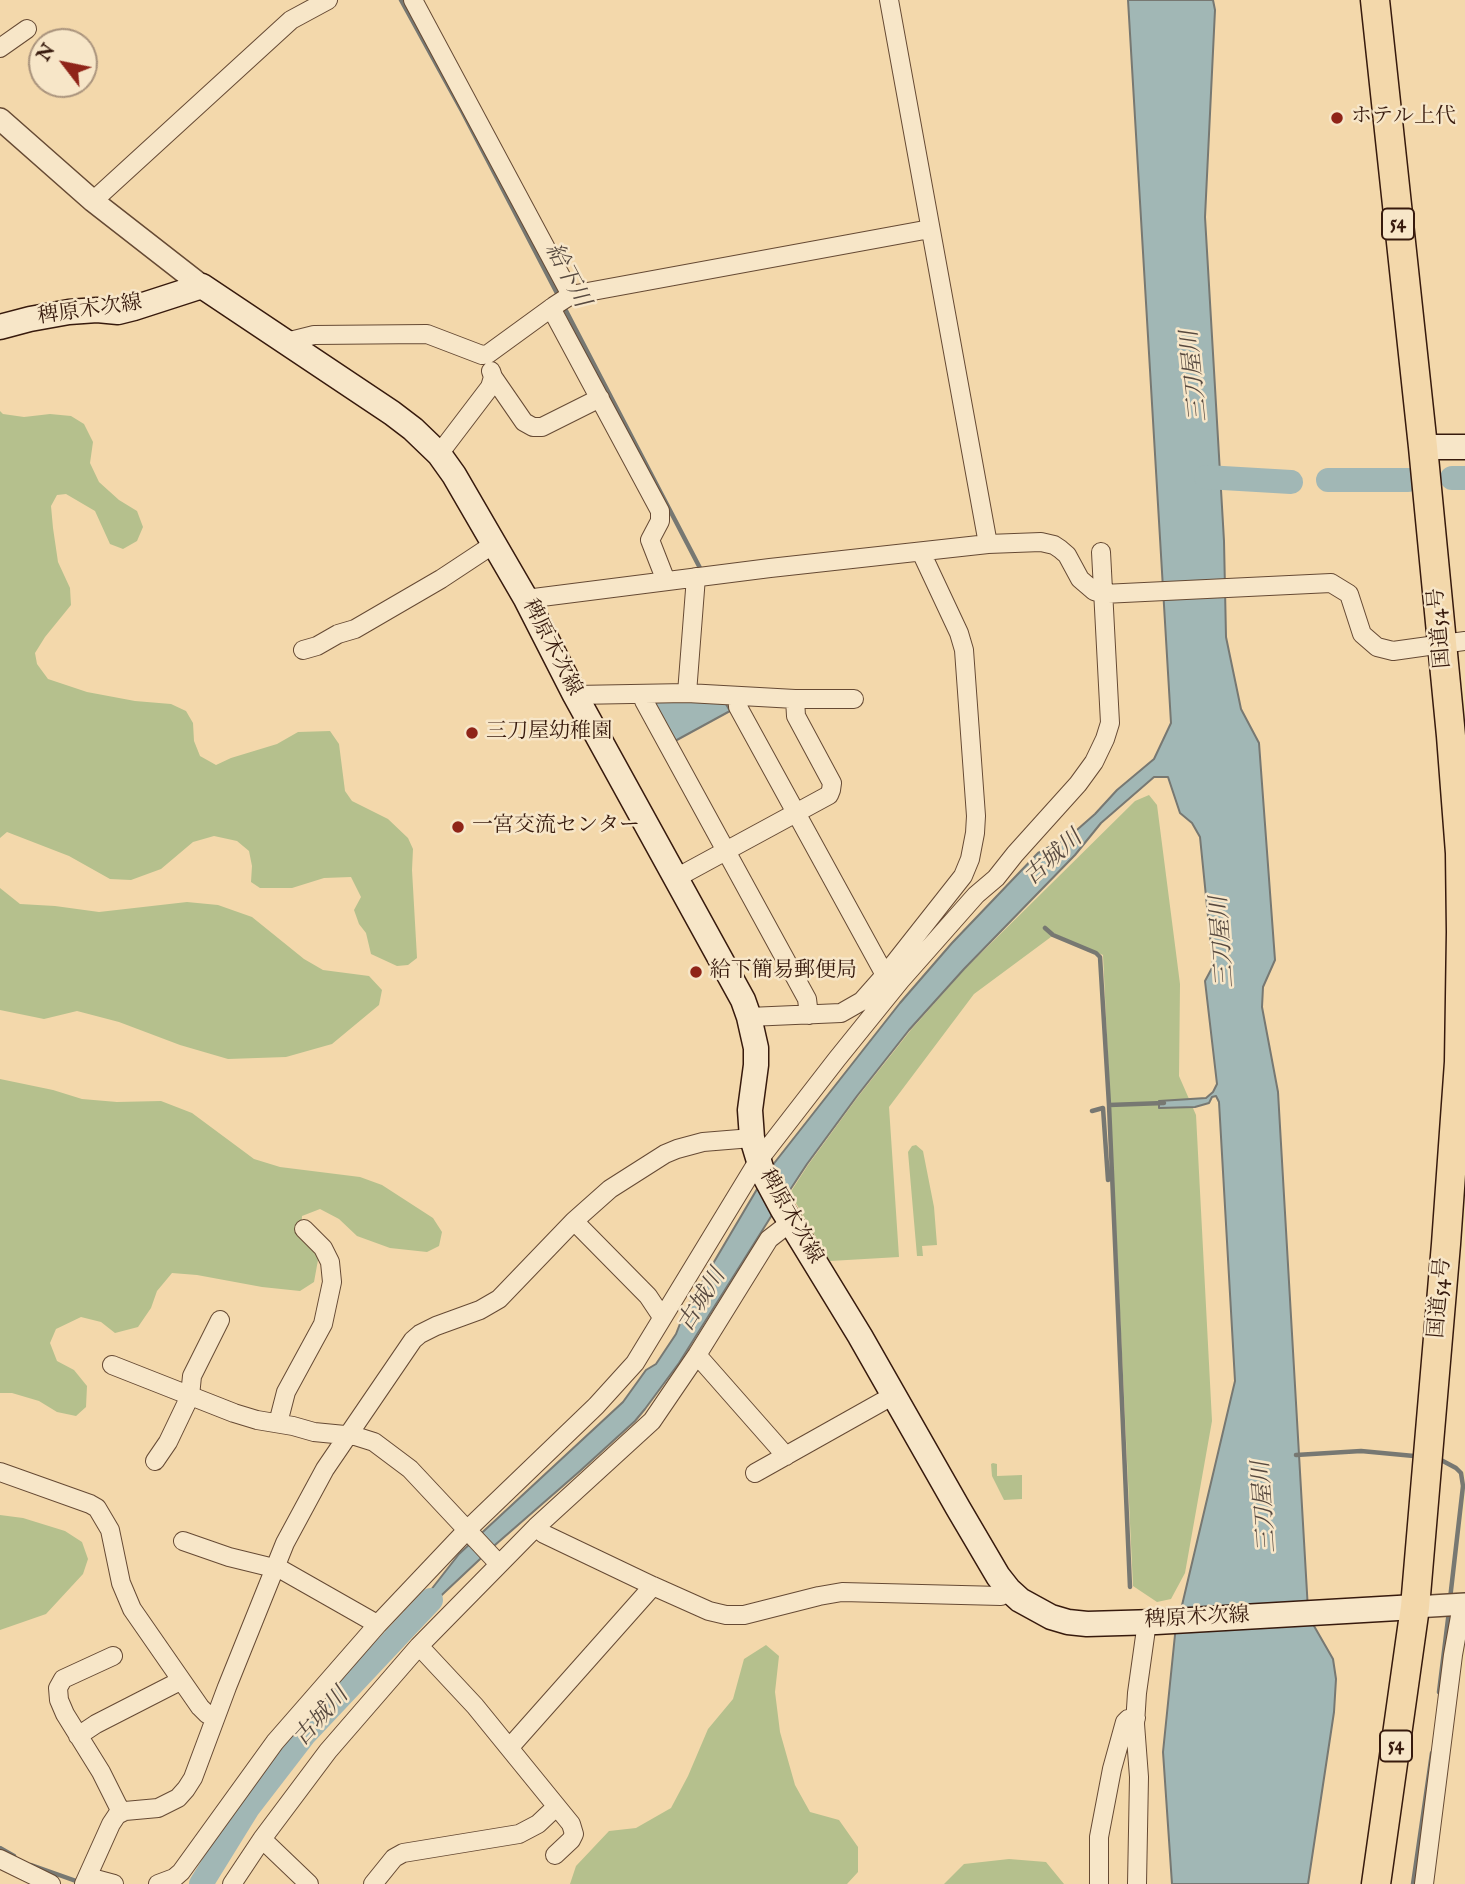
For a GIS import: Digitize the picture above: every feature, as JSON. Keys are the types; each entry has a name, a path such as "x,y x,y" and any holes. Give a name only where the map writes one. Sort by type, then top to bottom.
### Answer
{"highway":[{"name":"国道54号","path":"1375,0 1423,447 1454,643 1462,865 1462,1062 1446,1244 1445,1611 1376,1884"}],"main road":[{"name":"稗原木次線","path":"0,327 69,312 126,310 202,286 392,413 439,454 526,599 575,695 743,1000 755,1048 750,1110 757,1156 787,1216 860,1336 998,1576 1020,1600 1051,1617 1068,1622 1152,1622 1445,1611"},
{"path":"1423,447 1465,447"}],"street":[{"path":"93,201 291,20 328,0"},
{"path":"413,0 560,302 600,398 660,511 660,521 650,540 666,581"},
{"path":"889,0 988,544"},
{"path":"0,48 27,29"},
{"path":"0,119 93,201 202,286"},
{"path":"286,342 314,335 427,334 484,355 560,302 930,229"},
{"path":"484,355 493,377 524,422 533,427 542,427 600,398"},
{"path":"439,454 490,387 493,377"},
{"path":"526,599 988,544 1041,542 1054,545 1067,555 1080,579 1087,586 1105,594 1326,583 1349,594 1362,634 1377,647 1393,651 1454,643"},
{"path":"303,650 355,629 441,579 494,544"},
{"path":"749,1017 841,1013 852,1008 870,993 885,975 963,876 970,859 976,816 964,650 921,552"},
{"path":"158,1884 181,1872 275,1742 377,1625 596,1406 635,1363 757,1156 900,981 1079,784 1094,762 1110,723 1101,552"},
{"path":"687,693 696,577"},
{"path":"575,695 687,693 795,699 854,699"},
{"path":"644,694 644,701 807,999 809,1015"},
{"path":"738,696 738,707 885,975"},
{"path":"676,878 829,795 832,787 830,778 796,716 795,699"},
{"path":"114,1884 86,1880 111,1824 121,1812 158,1808 178,1798 193,1778 285,1543 325,1469 419,1334 480,1310 499,1299 610,1189 665,1154 703,1142 757,1156"},
{"path":"232,1884 328,1751 419,1646 497,1562 652,1421 697,1355 769,1239 787,1216"},
{"path":"574,1222 648,1296 662,1317"},
{"path":"278,1423 286,1392 323,1324 332,1282 327,1254 304,1229"},
{"path":"155,1461 168,1442 190,1396 192,1376 220,1320"},
{"path":"697,1355 786,1456"},
{"path":"112,1364 233,1413 314,1432 355,1436 374,1442 410,1469 497,1562"},
{"path":"755,1473 894,1395"},
{"path":"0,1472 97,1508 110,1530 125,1598 180,1681 200,1707 215,1718"},
{"path":"536,1527 544,1534 653,1586 709,1611 726,1615 744,1615 842,1592 1000,1596 1009,1590"},
{"path":"183,1541 295,1576 377,1625"},
{"path":"510,1747 653,1586"},
{"path":"1424,1884 1453,1655 1445,1611"},
{"path":"1137,1884 1137,1693 1152,1622"},
{"path":"419,1646 475,1706 571,1824 574,1834 571,1840 555,1855"},
{"path":"113,1656 63,1679 59,1684 59,1700 121,1812"},
{"path":"78,1735 180,1681"},
{"path":"1099,1884 1099,1838 1112,1769 1125,1722 1136,1718"},
{"path":"373,1884 394,1858 403,1853 519,1834 538,1824 556,1807"},
{"path":"262,1839 309,1884"},
{"path":"0,1859 51,1884"}],"green space":[{"path":"0,411 3,414 24,417 50,414 71,416 84,424 93,442 90,463 99,482 119,500 137,511 143,527 137,541 123,549 110,544 95,511 66,494 57,495 51,506 53,528 58,562 70,588 71,605 35,653 37,664 48,679 87,692 135,701 171,704 186,711 193,723 194,741 200,756 216,765 277,744 298,732 330,731 339,744 345,791 352,801 388,819 408,838 413,849 417,958 408,965 397,966 371,954 366,933 354,910 361,897 351,877 324,878 292,888 260,888 251,882 249,851 237,841 214,836 193,842 161,869 131,880 110,879 69,856 7,832 0,838"},
{"path":"1149,795 1157,805 1180,984 1179,1076 1196,1115 1212,1421 1185,1573 1171,1599 1157,1602 1133,1586 1103,955 1055,934 974,994 889,1107 899,1257 830,1261 790,1193 857,1098 910,1031 964,970 1135,801"},
{"path":"0,888 20,904 99,912 187,902 218,905 252,917 304,959 323,970 369,976 382,990 379,1005 332,1044 286,1057 228,1059 180,1045 119,1022 77,1011 44,1019 0,1010"},
{"path":"0,1079 82,1099 117,1102 161,1101 192,1113 254,1159 280,1167 360,1177 382,1185 433,1218 442,1232 439,1246 427,1252 390,1248 357,1236 339,1219 320,1209 302,1216 301,1236 312,1243 318,1260 314,1282 300,1291 172,1273 157,1291 151,1308 138,1327 115,1333 101,1322 81,1317 56,1329 50,1343 57,1361 74,1370 87,1386 86,1407 76,1416 57,1412 39,1401 12,1393 0,1393"},
{"path":"916,1145 923,1151 934,1207 937,1245 922,1246 923,1256 917,1256 908,1152"},
{"path":"993,1463 997,1464 997,1476 1022,1475 1022,1499 1004,1500 992,1476"},
{"path":"0,1515 23,1518 65,1531 82,1542 88,1559 83,1574 46,1614 0,1630"},
{"path":"766,1645 779,1656 775,1692 780,1732 795,1785 810,1812 839,1820 858,1847 858,1872 847,1884 570,1884 576,1866 609,1831 636,1828 671,1808 708,1729 733,1699 744,1659"},
{"path":"1009,1859 1046,1862 1064,1884 944,1884 964,1864"}],"water":[{"name":"三刀屋川","path":"1128,0 1213,0 1215,10 1205,217 1224,541 1226,637 1241,709 1259,743 1275,960 1263,987 1262,1007 1278,1092 1308,1610 1179,1618 1235,1381 1219,1102 1216,1096 1212,1097 1209,1103 1195,1107 1159,1108 1159,1101 1206,1098 1217,1084 1205,981 1213,966 1200,837 1192,823 1180,813 1168,777 1154,777 1101,823 1075,855 964,969 909,1030 857,1096 784,1199 768,1171 900,1003 952,943 1038,853 1070,836 1117,790 1154,759 1171,723"},
{"path":"659,699 723,699 730,711 675,741 655,705"},
{"path":"763,1179 777,1207 679,1363 645,1409 580,1471 398,1632 459,1554 623,1402 646,1370 656,1364 676,1334 685,1311"},
{"path":"1310,1619 1333,1659 1336,1679 1334,1712 1308,1884 1172,1884 1163,1752 1176,1625"}],"waterway":[{"name":"給下川","path":"401,0 559,297"},
{"name":"給下川","path":"563,305 700,568"},
{"path":"1206,477 1291,482"},
{"path":"1452,478 1465,478"},
{"path":"1328,480 1408,480"},
{"path":"1045,928 1053,935 1100,957 1130,1587"},
{"path":"1109,1105 1164,1103"},
{"path":"1092,1111 1103,1108 1108,1180"},
{"path":"1296,1455 1361,1451 1414,1456"},
{"path":"1441,1460 1461,1473 1463,1486 1450,1599"},
{"name":"古城川","path":"201,1884 248,1808 305,1734 431,1600"},
{"path":"1439,1692 1449,1611"},
{"path":"1413,1884 1432,1753"},
{"path":"0,1848 14,1856"},
{"path":"31,1865 79,1882"}],"place":[{"name":"ホテル上代","path":"1337,118"},
{"name":"三刀屋幼稚園","path":"472,733"},
{"name":"一宮交流センター","path":"458,827"},
{"name":"給下簡易郵便局","path":"696,972"}]}
